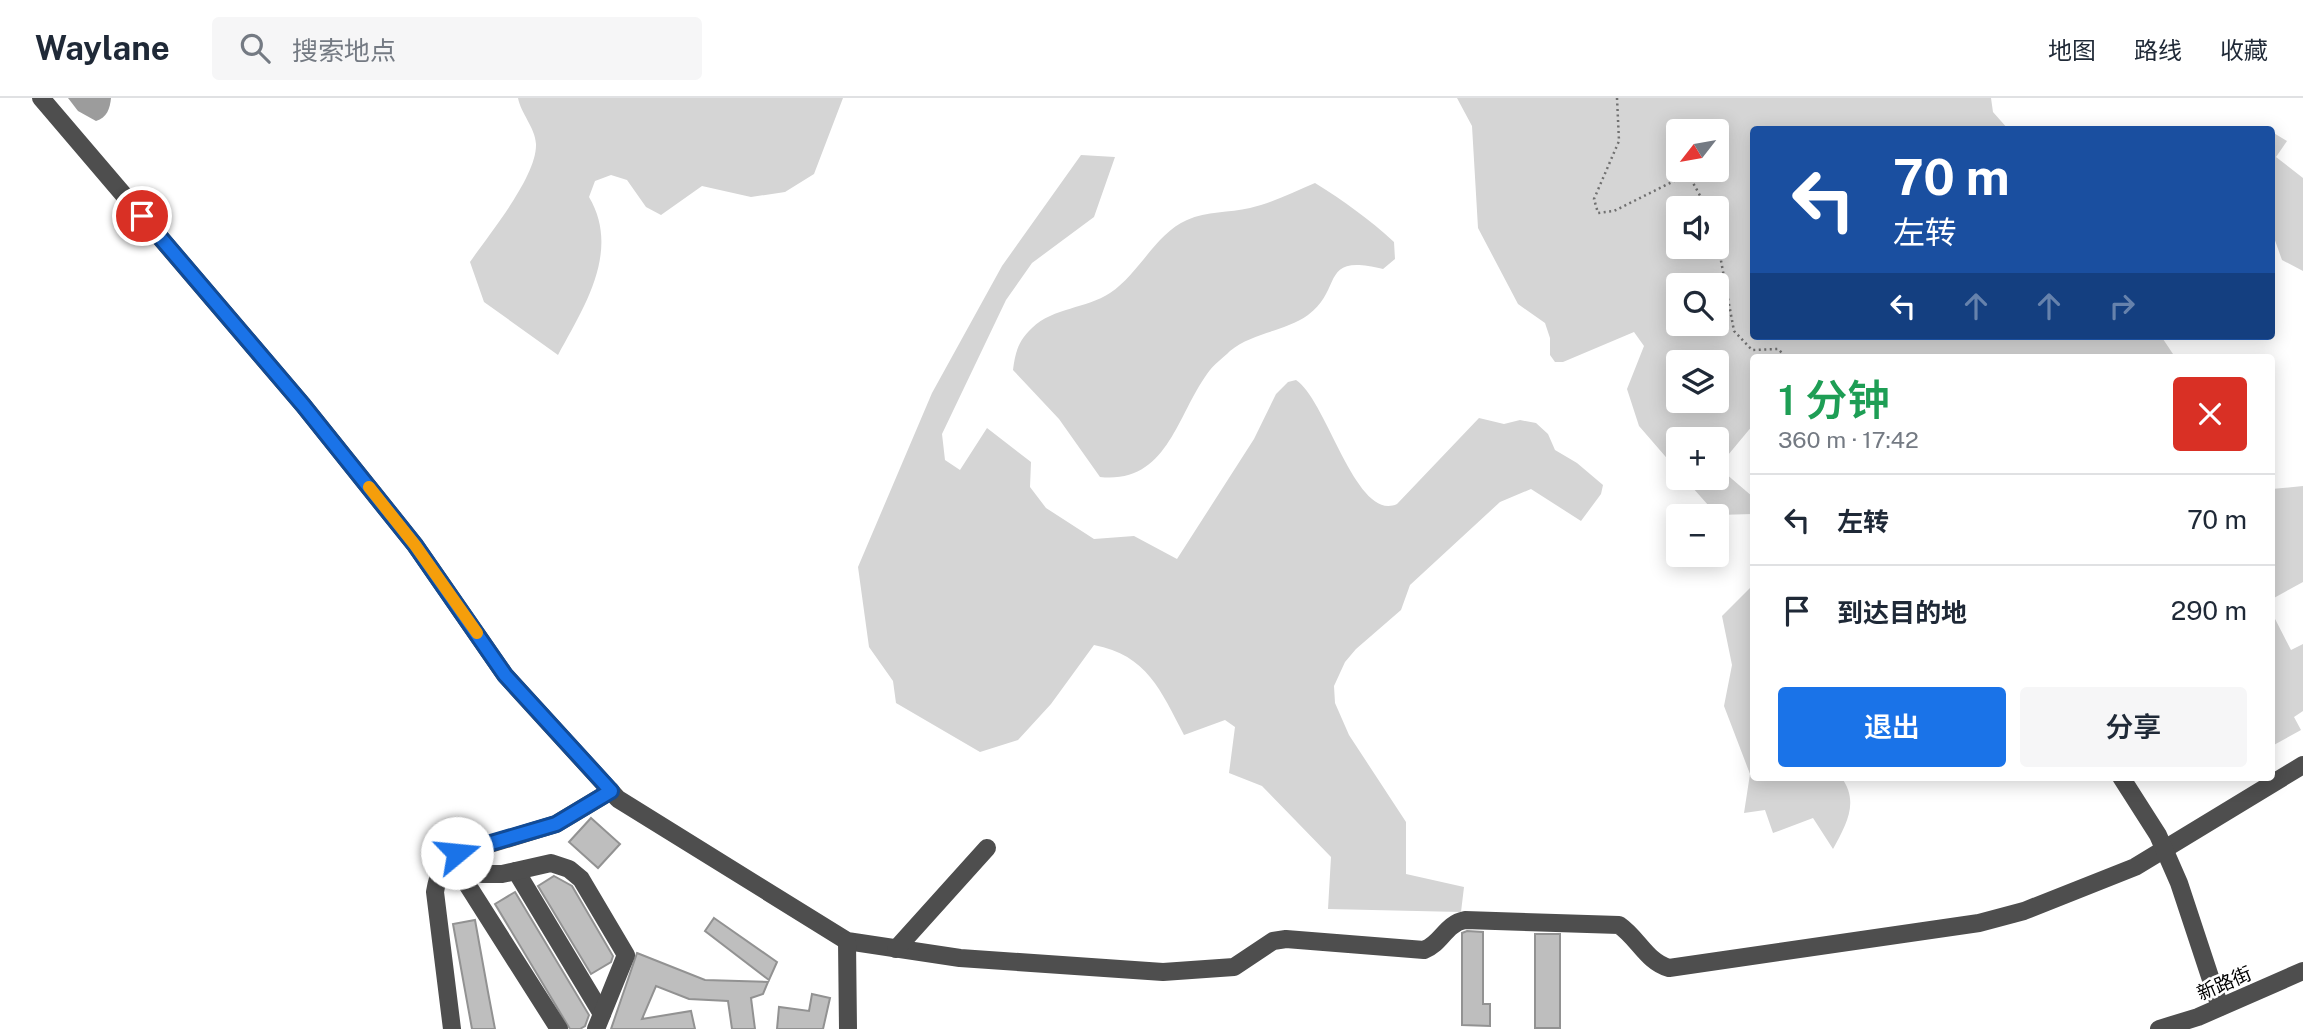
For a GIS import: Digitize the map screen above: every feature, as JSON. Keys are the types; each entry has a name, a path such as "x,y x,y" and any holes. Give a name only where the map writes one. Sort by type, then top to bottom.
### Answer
{"street":[{"path":"41,98 303,405 415,545 505,675 611,791 846,941 960,958 1121,970 1214,971 1240,964 1273,941 1286,939 1424,950 1436,943 1452,923 1465,920 1619,925 1630,933 1656,965 1669,968 1979,923 2037,906 2135,867 2303,765"},
{"path":"2123,781 2165,850 2179,883 2220,1007"},
{"path":"452,1029 435,892 438,874 457,853 556,824 611,791"},
{"path":"896,949 987,848"},
{"path":"450,859 559,1029"},
{"path":"461,874 516,871 551,863 569,869 581,879 626,955 599,1022"},
{"path":"516,871 599,1022"},
{"path":"846,941 848,1029"},
{"name":"新路街","path":"2159,1029 2220,1007 2303,971"}],"path":[{"path":"1617,98 1619,141 1594,199 1598,213 1614,211 1688,174 1700,196"},
{"path":"1721,259 1734,331 1752,350 1778,349 1783,354"}],"shaded area":[{"path":"68,98 111,98 107,112 103,118 96,121 78,111"},
{"path":"518,98 843,98 814,174 785,192 751,197 702,186 661,215 646,207 627,180 611,175 595,181 589,197 598,217 600,258 588,298 558,355 484,302 470,262 521,188 534,157 535,138"},
{"path":"1457,98 1991,98 1993,112 2005,126 1750,126 1750,340 2164,340 2173,354 1750,354 1750,429 1729,454 1729,427 1666,427 1666,457 1639,426 1627,389 1644,346 1634,332 1563,362 1555,362 1550,355 1550,338 1545,323 1518,304 1478,228 1472,126"},
{"path":"2275,134 2287,141 2276,157 2303,178 2303,271 2282,260 2275,240"},
{"path":"1081,155 1115,157 1094,217 1032,263 1006,300 942,434 945,460 960,470 987,428 1031,462 1030,487 1046,508 1094,539 1134,536 1177,559 1254,439 1276,394 1288,382 1296,380 1308,392 1319,410 1355,478 1368,495 1382,505 1397,504 1479,418 1504,424 1520,420 1536,423 1548,434 1555,450 1577,463 1603,485 1601,494 1581,521 1531,489 1500,502 1410,585 1401,610 1356,649 1345,662 1334,686 1335,703 1349,735 1406,822 1406,874 1464,887 1461,912 1328,909 1331,857 1262,786 1229,773 1235,727 1225,720 1184,735 1150,677 1140,666 1112,650 1094,645 1051,704 1018,740 980,752 896,703 893,681 869,647 858,567 932,393 1002,266"},
{"path":"1315,183 1394,242 1395,259 1383,269 1363,265 1340,270 1319,305 1308,315 1230,351 1207,374 1167,444 1155,459 1141,470 1123,476 1100,477 1059,419 1013,370 1016,352 1024,337 1050,316 1110,293 1130,276 1156,244 1187,220 1258,206"},
{"path":"1729,476 1750,494 1750,514 1729,515 1729,504 1707,504 1695,490 1729,490"},
{"path":"2303,486 2303,582 2275,597 2275,489"},
{"path":"1750,588 1750,774 1724,706 1732,665 1722,616"},
{"path":"2275,619 2291,650 2303,644 2303,711 2294,717 2301,730 2275,744"},
{"path":"1750,774 1750,781 1844,781 1850,795 1849,813 1833,849 1813,818 1773,833 1765,810 1744,813"}],"building":[{"path":"591,818 620,844 598,868 569,842"},
{"path":"554,876 572,886 613,956 611,962 591,974 538,886"},
{"path":"515,892 589,1015 585,1026 580,1029 570,1029 495,904"},
{"path":"714,918 777,962 769,980 705,931"},
{"path":"475,920 495,1029 472,1029 453,924"},
{"path":"1483,932 1483,1004 1490,1004 1490,1026 1462,1025 1462,933"},
{"path":"1535,934 1560,934 1560,1028 1535,1028"},
{"path":"637,953 705,980 768,982 763,994 751,998 755,1029 732,1029 728,1001 689,999 656,986 642,1019 691,1011 695,1029 611,1029"},
{"path":"812,994 830,998 823,1029 777,1029 779,1007 809,1011"}],"slow traffic":[{"path":"369,487 415,545 477,633"}],"route":[{"path":"142,216 303,405 415,545 505,675 611,791 556,824 457,853"}]}
